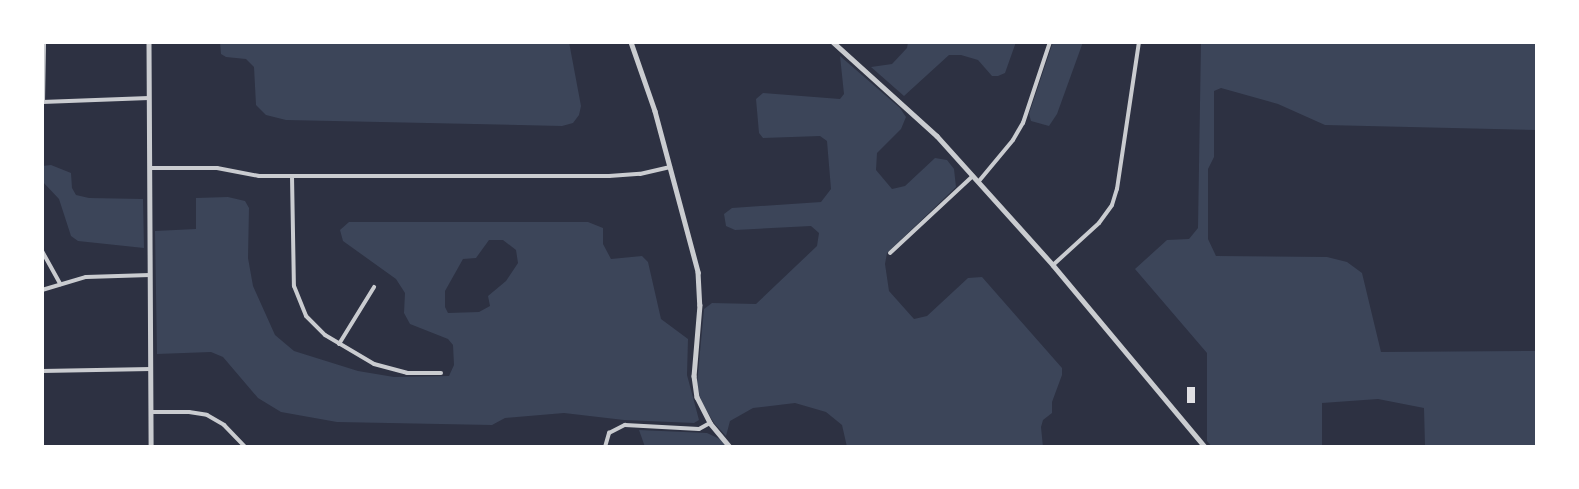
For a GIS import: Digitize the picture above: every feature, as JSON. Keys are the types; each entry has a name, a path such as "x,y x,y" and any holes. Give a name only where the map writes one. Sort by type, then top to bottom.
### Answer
{"street":[{"path":"44,42 43,102 149,98"},
{"path":"149,42 152,447"},
{"path":"632,42 670,167 699,282 694,384 700,406 710,423 730,447"},
{"path":"833,42 917,116 979,181 1053,265 1205,447"},
{"path":"979,181 1013,140 1023,123 1050,42"},
{"path":"1053,265 1100,223 1112,205 1117,189 1139,42"},
{"path":"150,168 210,168 252,176 609,176 640,174 670,167"},
{"path":"292,176 293,276 296,297 312,324 339,344 385,368 407,373 441,373"},
{"path":"890,253 974,176"},
{"path":"42,251 60,284"},
{"path":"42,290 95,276 150,275"},
{"path":"339,344 374,287"},
{"path":"42,371 151,369"},
{"path":"151,412 189,411 207,415 224,425 245,447"},
{"path":"605,447 609,433 625,425 699,429 710,423"}],"shaded area":[{"path":"220,42 569,42 581,106 579,115 573,123 562,126 286,120 266,115 256,105 254,67 246,59 226,57 221,54"},
{"path":"908,42 1016,42 1005,73 992,76 978,60 961,55 949,55 904,96 871,67 892,64 907,48"},
{"path":"1053,42 1083,42 1057,114 1049,126 1031,121 1029,114"},
{"path":"1201,42 1537,42 1537,130 1325,125 1278,104 1221,88 1214,91 1214,157 1208,169 1208,239 1216,256 1327,257 1347,262 1362,273 1381,352 1537,351 1537,447 1420,447 1425,446 1424,408 1378,399 1322,403 1322,447 1212,447 1207,441 1207,353 1135,269 1167,240 1189,239 1198,228"},
{"path":"840,56 900,108 906,117 901,129 877,153 876,170 892,189 905,186 935,158 947,160 954,169 956,187 887,253 885,264 889,291 914,319 927,316 968,278 982,277 1062,368 1062,375 1052,402 1052,413 1043,420 1041,427 1043,447 847,447 842,425 826,412 795,403 753,408 730,421 726,436 714,423 701,401 697,384 704,309 712,303 756,304 817,246 819,233 811,226 735,230 726,226 724,214 732,208 821,202 831,189 827,141 820,136 763,138 759,133 756,99 763,93 840,99 844,94"},
{"path":"51,165 71,173 72,188 76,195 89,198 143,199 144,248 78,241 71,236 59,199 42,181 42,166"},
{"path":"228,197 245,201 249,208 248,258 253,286 275,335 294,351 358,371 394,377 449,376 454,365 453,345 448,339 410,324 404,313 405,293 396,279 343,241 340,230 349,222 588,222 603,228 603,244 611,259 642,256 648,262 661,319 688,339 687,375 699,420 694,423 624,420 564,413 505,418 492,425 337,422 281,412 258,398 223,357 211,352 157,354 155,231 196,229 196,198","holes":["489,240 503,240 516,250 518,263 506,281 488,296 490,306 479,312 448,313 445,307 445,291 463,259 476,258"]},
{"path":"639,430 707,433 724,441 727,447 645,447"}],"building":[{"path":"1187,387 1195,387 1195,403 1187,403"}]}
